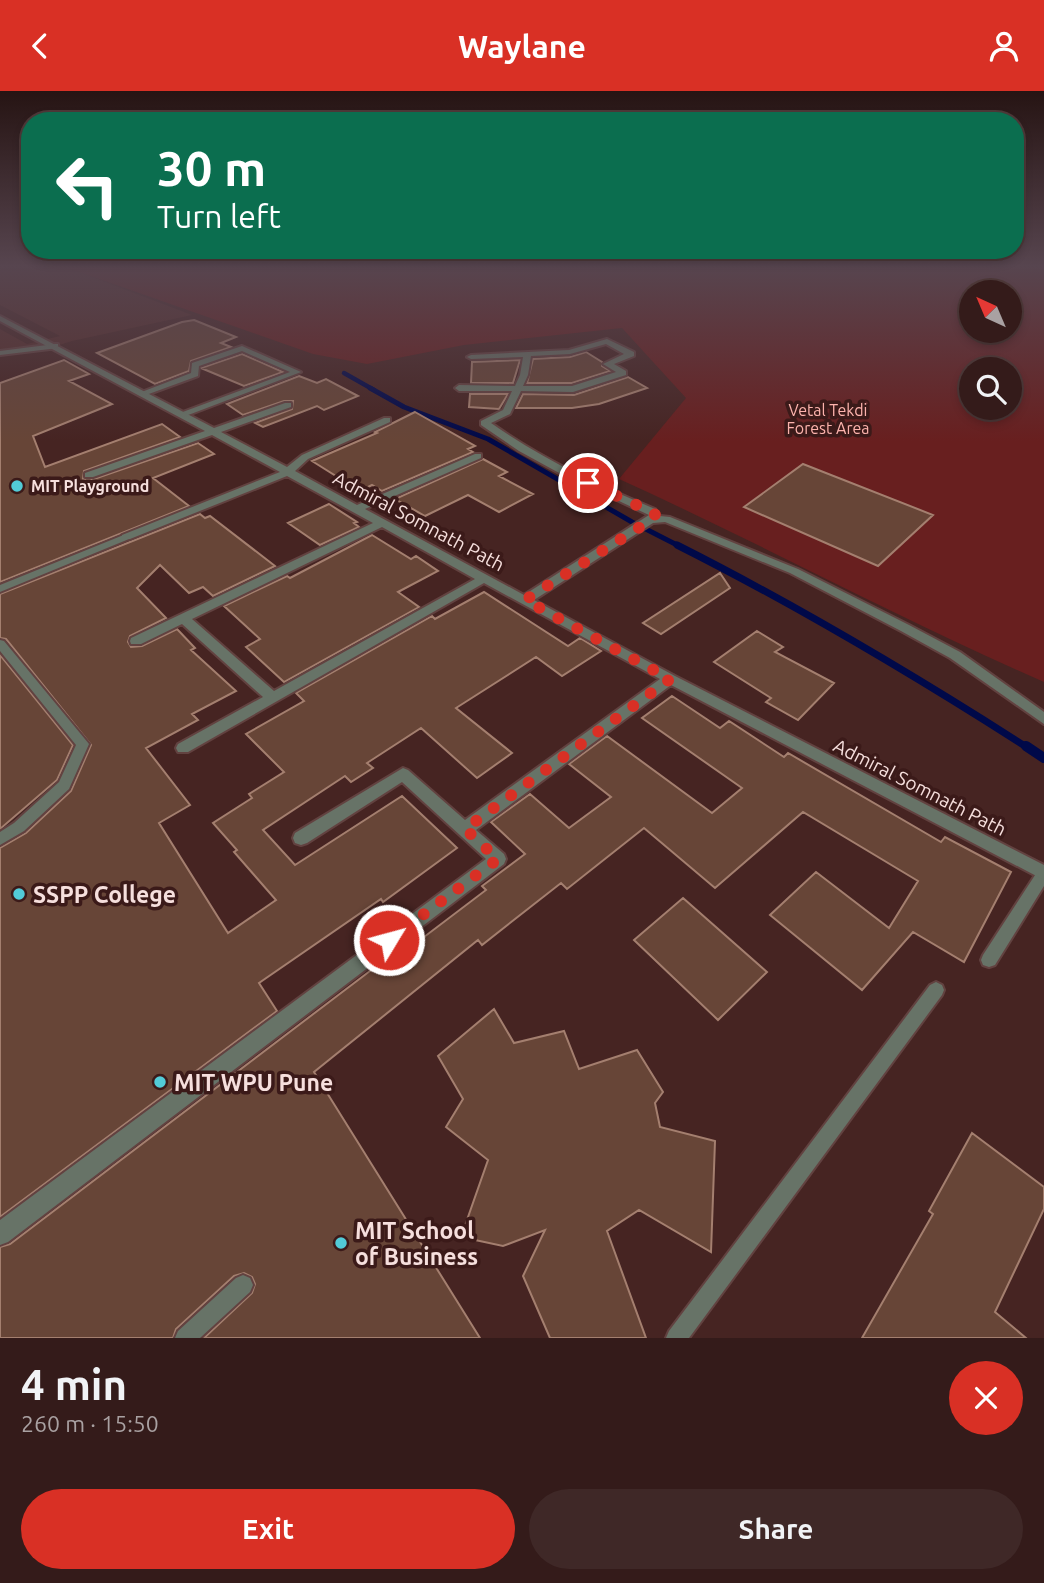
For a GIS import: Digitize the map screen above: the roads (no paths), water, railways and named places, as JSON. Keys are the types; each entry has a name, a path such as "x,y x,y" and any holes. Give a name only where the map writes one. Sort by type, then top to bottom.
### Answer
{"street":[{"name":"Admiral Somnath Path","path":"14,325 670,679 1044,873"},
{"path":"459,388 573,389 623,373 607,364 631,354 607,341 570,352 471,357"},
{"path":"525,600 652,519 655,514 588,483 503,438 484,423 507,412 518,389 527,356"},
{"path":"89,475 288,405"},
{"path":"126,537 288,471 305,457 387,420"},
{"path":"357,509 478,456"},
{"path":"652,519 666,519 794,571 955,655 1044,719"},
{"path":"136,641 382,523"},
{"path":"183,748 485,578"},
{"path":"183,618 273,698"},
{"path":"465,829 670,679"},
{"path":"0,1234 498,859 403,773 301,838"}],"lane":[{"path":"0,353 55,346"},
{"path":"143,393 194,374 195,365 242,348 297,372 183,415"},
{"path":"0,589 126,537"},
{"path":"0,644 83,744 64,785 19,827 0,839"},
{"path":"989,960 1044,873"},
{"path":"676,1338 936,990"},
{"path":"185,1338 243,1285"}],"waterway":[{"path":"344,373 374,390"},
{"path":"370,388 404,407 488,439 632,522 681,547"},
{"path":"677,545 855,642 1028,748"},
{"path":"1026,746 1044,758"}],"place":[{"name":"MIT Playground","path":"17,486"},
{"name":"SSPP College","path":"19,894"},
{"name":"MIT WPU Pune","path":"160,1082"},
{"name":"MIT School of Business","path":"341,1243"}],"park label":[{"name":"Vetal Tekdi Forest Area","path":"828,419"}]}
